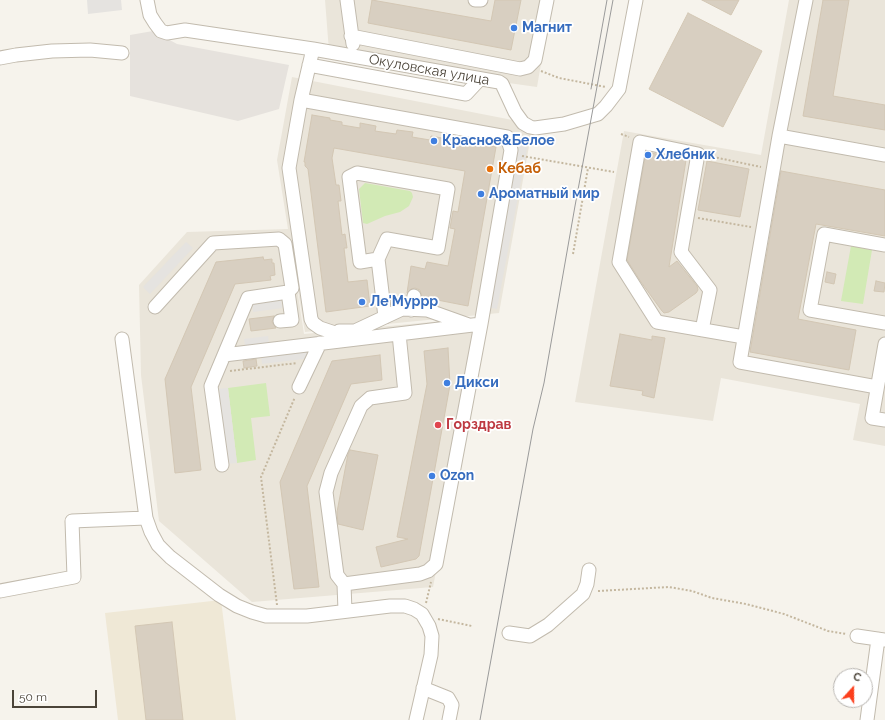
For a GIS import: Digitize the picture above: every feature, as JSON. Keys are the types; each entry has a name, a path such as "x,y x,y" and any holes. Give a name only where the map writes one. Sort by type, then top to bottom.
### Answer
{"street":[{"name":"Окуловская улица","path":"147,0 150,15 161,31 167,33 185,30 312,49 498,82 502,84 515,112 523,123"},
{"path":"347,0 355,57"},
{"path":"475,0 481,0"},
{"path":"351,36 520,69 528,67 535,60 547,0"},
{"path":"507,137 523,123 535,128 564,124 598,114 606,106 619,89 636,0"},
{"path":"806,0 779,136 764,230 740,362 877,387"},
{"path":"312,49 289,168 311,319 317,326 352,339"},
{"path":"0,58 52,51 90,50 122,53"},
{"path":"309,65 466,94 480,79"},
{"path":"301,100 507,137"},
{"path":"779,136 885,155"},
{"path":"344,584 420,574 428,571 436,564 476,325 511,154 507,137"},
{"path":"702,330 710,290 681,252 698,154 640,142 619,262 657,322 702,330 744,337"},
{"path":"378,259 360,262 349,177 356,173 448,189 438,248 387,239 378,259 386,317"},
{"path":"885,245 824,234 810,310 885,323"},
{"path":"155,307 213,243 279,239 285,244 292,288 288,292 248,298 211,386 222,465"},
{"path":"280,321 292,320 288,292"},
{"path":"411,310 414,296"},
{"path":"328,331 355,331 402,309 427,310 476,325"},
{"path":"224,355 476,325"},
{"path":"345,611 344,584 337,575 326,492 331,473 361,406 370,398 405,393 399,334"},
{"path":"122,339 146,518 158,545 170,557 219,595 238,606 266,616 308,616 390,606 405,606 422,614 429,626 432,636 431,655 416,720"},
{"path":"300,387 320,343"},
{"path":"885,344 872,418 885,420"},
{"path":"0,591 74,577 72,521 146,518"},
{"path":"510,633 530,636 548,625 583,594 587,584 589,570"},
{"path":"857,636 882,639 867,720"},
{"path":"423,688 448,698 452,705 449,720"}],"path":[{"path":"528,67 559,78 604,87"},
{"path":"511,154 614,172"},
{"path":"698,154 774,169"},
{"path":"573,254 588,168"},
{"path":"687,216 764,230"},
{"path":"217,373 311,362"},
{"path":"278,616 261,477 300,387"},
{"path":"436,564 422,614 472,626"},
{"path":"583,594 594,591 669,587 692,591 712,598 746,604 784,614 828,631 857,636"}],"shaded area":[{"path":"87,0 121,0 122,10 88,14"},
{"path":"325,0 552,0 537,87 480,79 329,51"},
{"path":"789,0 885,0 885,446 853,440 860,404 721,378 713,421 575,402 624,131 761,155"},
{"path":"153,31 177,44 289,65 279,109 238,121 130,96 130,35"},
{"path":"292,77 533,124 499,313 305,332 292,256 304,334 485,317 433,587 252,602 159,521 141,375 139,285 187,232 288,229 277,160"},
{"path":"518,141 528,143 497,309 487,307"},
{"path":"186,242 193,248 150,294 143,287"},
{"path":"281,299 282,308 253,312 252,303"},
{"path":"268,336 269,343 245,346 244,339"},
{"path":"311,350 312,358 262,364 261,356"},
{"path":"228,388 237,463 224,464 215,389"},
{"path":"221,600 236,720 118,720 105,613"}],"green space":[{"path":"365,183 410,191 413,197 409,206 400,212 385,216 367,224 363,223 359,189"},
{"path":"851,246 872,250 863,304 841,301"},
{"path":"266,383 270,416 251,418 256,460 237,463 228,388"}],"building":[{"path":"372,0 491,21 495,0 521,0 511,50 368,23"},
{"path":"702,0 739,0 731,15"},
{"path":"823,0 849,0 833,96 885,105 885,130 803,116"},
{"path":"688,13 762,51 723,127 649,89"},
{"path":"312,115 342,122 342,125 360,128 360,123 376,126 375,131 396,134 397,130 413,132 412,137 430,140 431,136 447,139 447,141 496,147 468,306 422,297 420,290 415,288 411,289 407,293 411,266 425,269 427,262 448,266 455,229 450,228 453,211 458,212 465,171 334,148 332,158 336,185 339,185 341,201 338,201 342,235 345,234 347,248 344,248 348,282 367,280 370,306 326,312 308,169 304,162"},
{"path":"646,152 686,160 669,267 677,261 697,286 698,290 669,312 664,313 627,260"},
{"path":"707,161 749,169 740,217 698,210"},
{"path":"781,171 885,190 885,236 816,224 798,319 856,330 849,370 750,352"},
{"path":"263,257 264,260 272,259 272,263 274,263 275,275 270,276 271,280 235,284 191,387 201,470 175,473 165,379 216,262"},
{"path":"827,272 836,274 834,284 825,282"},
{"path":"876,281 885,283 884,292 874,291"},
{"path":"274,316 272,322 276,328 251,331 249,319"},
{"path":"620,334 652,340 652,336 665,338 654,398 642,395 643,391 610,386"},
{"path":"448,348 450,385 419,556 416,559 381,567 376,547 408,539 397,537 427,384 424,351"},
{"path":"380,355 382,380 351,384 307,486 319,587 294,589 280,482 332,361"},
{"path":"256,359 257,366 244,368 243,361"},
{"path":"350,450 378,455 363,530 338,524 337,512"},
{"path":"172,622 183,720 146,720 135,626"}],"tram line":[{"path":"591,89 607,0"},
{"path":"480,720 533,429 544,383 613,0"}],"place":[{"name":"Магнит","path":"514,28"},
{"name":"Красное&Белое","path":"434,141"},
{"name":"Хлебник","path":"648,155"},
{"name":"Кебаб","path":"490,169"},
{"name":"Ароматный мир","path":"481,194"},
{"name":"Ле'Муррр","path":"362,302"},
{"name":"Дикси","path":"447,383"},
{"name":"Горздрав","path":"438,425"},
{"name":"Ozon","path":"432,476"}]}
